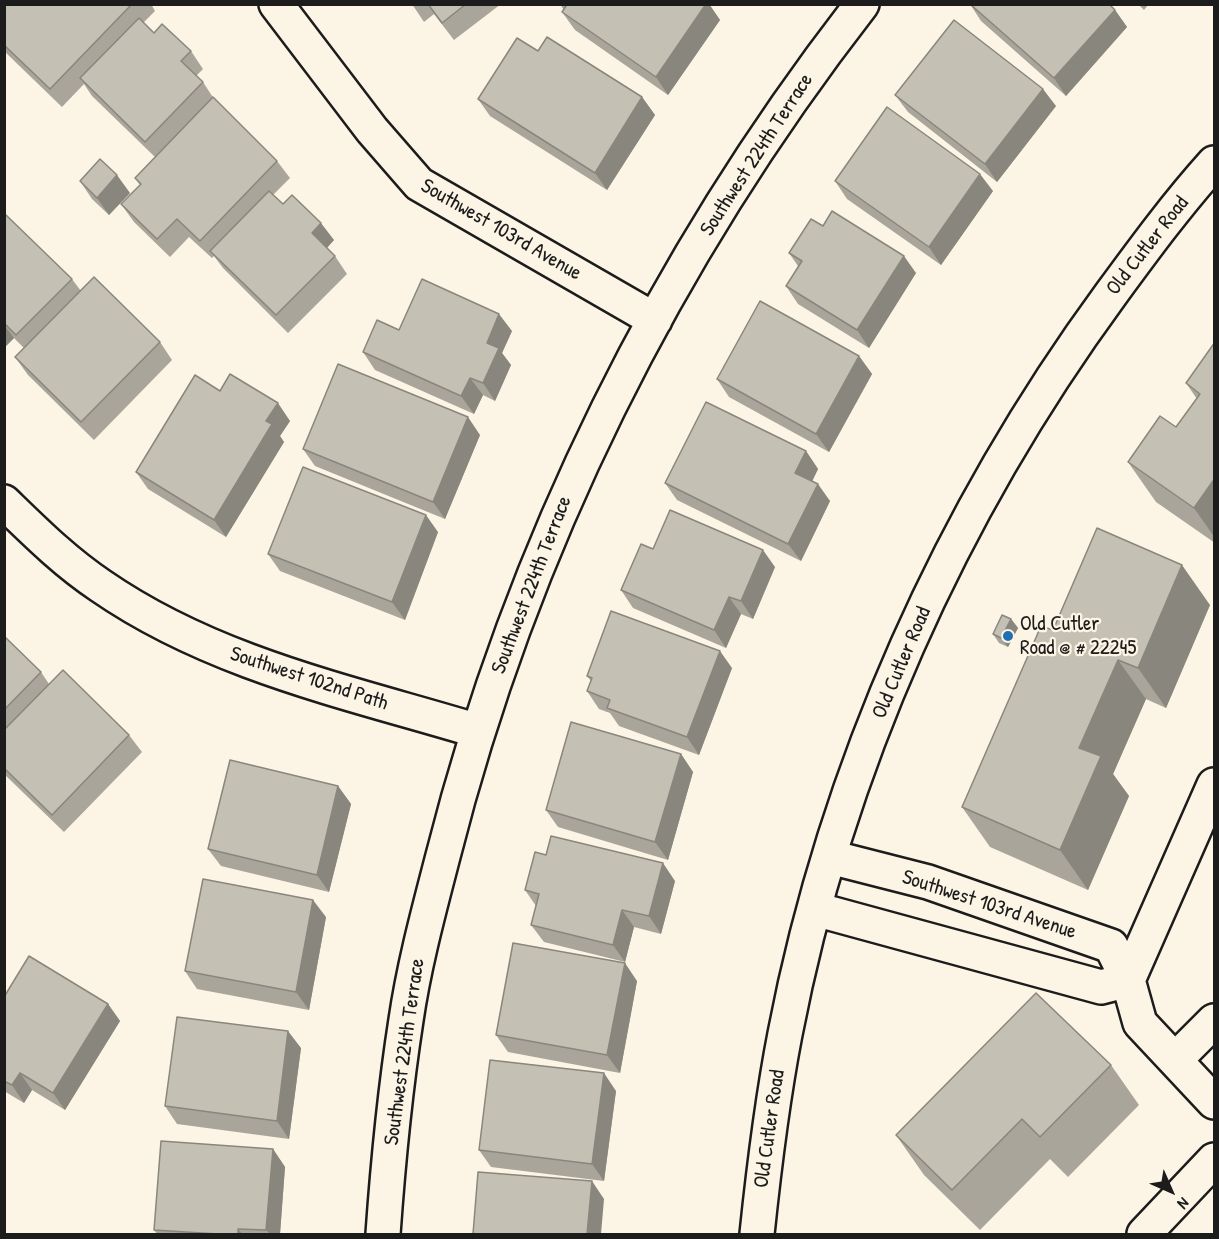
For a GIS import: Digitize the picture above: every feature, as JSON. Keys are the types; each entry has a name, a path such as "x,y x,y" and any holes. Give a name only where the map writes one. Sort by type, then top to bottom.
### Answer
{"street":[{"name":"Southwest 103rd Avenue","path":"276,4 372,130 419,184 655,320"},
{"name":"Southwest 224th Terrace","path":"383,1234 394,1115 413,979 449,831 478,731 518,615 564,501 655,320 762,142 862,4"},
{"name":"Old Cutler Road","path":"757,1234 773,1096 800,966 830,857 873,731 909,643 945,563 990,479 1084,331 1137,258 1215,164"},
{"name":"Southwest 102nd Path","path":"4,502 65,560 101,587 152,618 273,672 478,731"},
{"path":"815,909 1101,987 1128,980 1215,785"},
{"name":"Southwest 103rd Avenue","path":"830,857 928,882 1111,946 1128,980 1140,1023 1215,1102"},
{"path":"1175,1060 1215,1021"},
{"path":"1144,1234 1215,1160"}],"building":[{"path":"4,4 132,4 50,89 4,45"},
{"path":"428,4 466,4 442,23"},
{"path":"563,4 706,4 656,77 562,12 566,6"},
{"path":"970,4 1109,4 1115,10 1054,78"},
{"path":"139,18 154,33 162,24 191,51 181,61 203,82 145,142 80,78"},
{"path":"954,20 1043,89 985,164 895,95"},
{"path":"547,37 642,97 595,173 478,99 517,38 538,51"},
{"path":"213,97 277,161 200,241 177,219 157,239 121,204 141,184 135,178"},
{"path":"887,107 980,174 929,247 835,181"},
{"path":"100,159 117,175 97,198 80,181"},
{"path":"269,191 283,204 292,195 321,223 312,233 335,256 276,315 210,251"},
{"path":"832,211 904,256 857,330 786,286 802,261 789,253 811,219 823,226"},
{"path":"6,215 72,279 16,335 4,323 4,217"},
{"path":"94,277 160,342 81,422 15,357"},
{"path":"422,279 499,314 487,343 499,348 483,383 470,378 461,396 363,352 377,320 399,330"},
{"path":"760,301 859,356 816,434 717,379"},
{"path":"1215,342 1215,478 1194,508 1128,462 1160,416 1176,427 1200,394 1186,383"},
{"path":"338,364 468,417 433,502 303,449"},
{"path":"230,374 278,403 266,421 272,424 214,520 136,472 195,375 220,391"},
{"path":"706,402 806,451 795,473 818,484 788,544 665,483"},
{"path":"303,467 426,515 392,602 268,554"},
{"path":"670,510 763,550 741,601 729,597 714,630 621,590 641,544 653,549"},
{"path":"1097,528 1182,565 1138,668 1118,660 1079,748 1101,756 1060,850 962,807 1041,626 1053,630"},
{"path":"611,611 720,651 687,737 607,708 610,700 587,691 592,678 587,676"},
{"path":"1002,615 1011,619 1001,638 993,634"},
{"path":"4,636 41,672 4,710"},
{"path":"63,670 129,735 52,815 4,768 4,730"},
{"path":"571,722 681,754 655,842 546,810"},
{"path":"230,760 338,786 317,875 208,849"},
{"path":"551,836 663,863 649,916 622,910 613,945 531,925 539,894 525,890 535,852 546,855"},
{"path":"203,879 313,900 296,992 185,971"},
{"path":"513,943 625,963 607,1055 496,1035"},
{"path":"29,956 108,1004 53,1093 20,1073 12,1085 4,1081 4,997"},
{"path":"1036,993 1111,1065 1040,1137 1022,1119 952,1190 896,1135"},
{"path":"177,1017 288,1031 277,1121 165,1106"},
{"path":"490,1060 604,1073 592,1164 479,1150"},
{"path":"161,1141 273,1149 266,1230 238,1229 238,1234 218,1234 154,1230"},
{"path":"478,1172 592,1181 587,1234 473,1234"}],"place":[{"name":"Old Cutler Road @ # 22245","path":"1008,636"}]}
